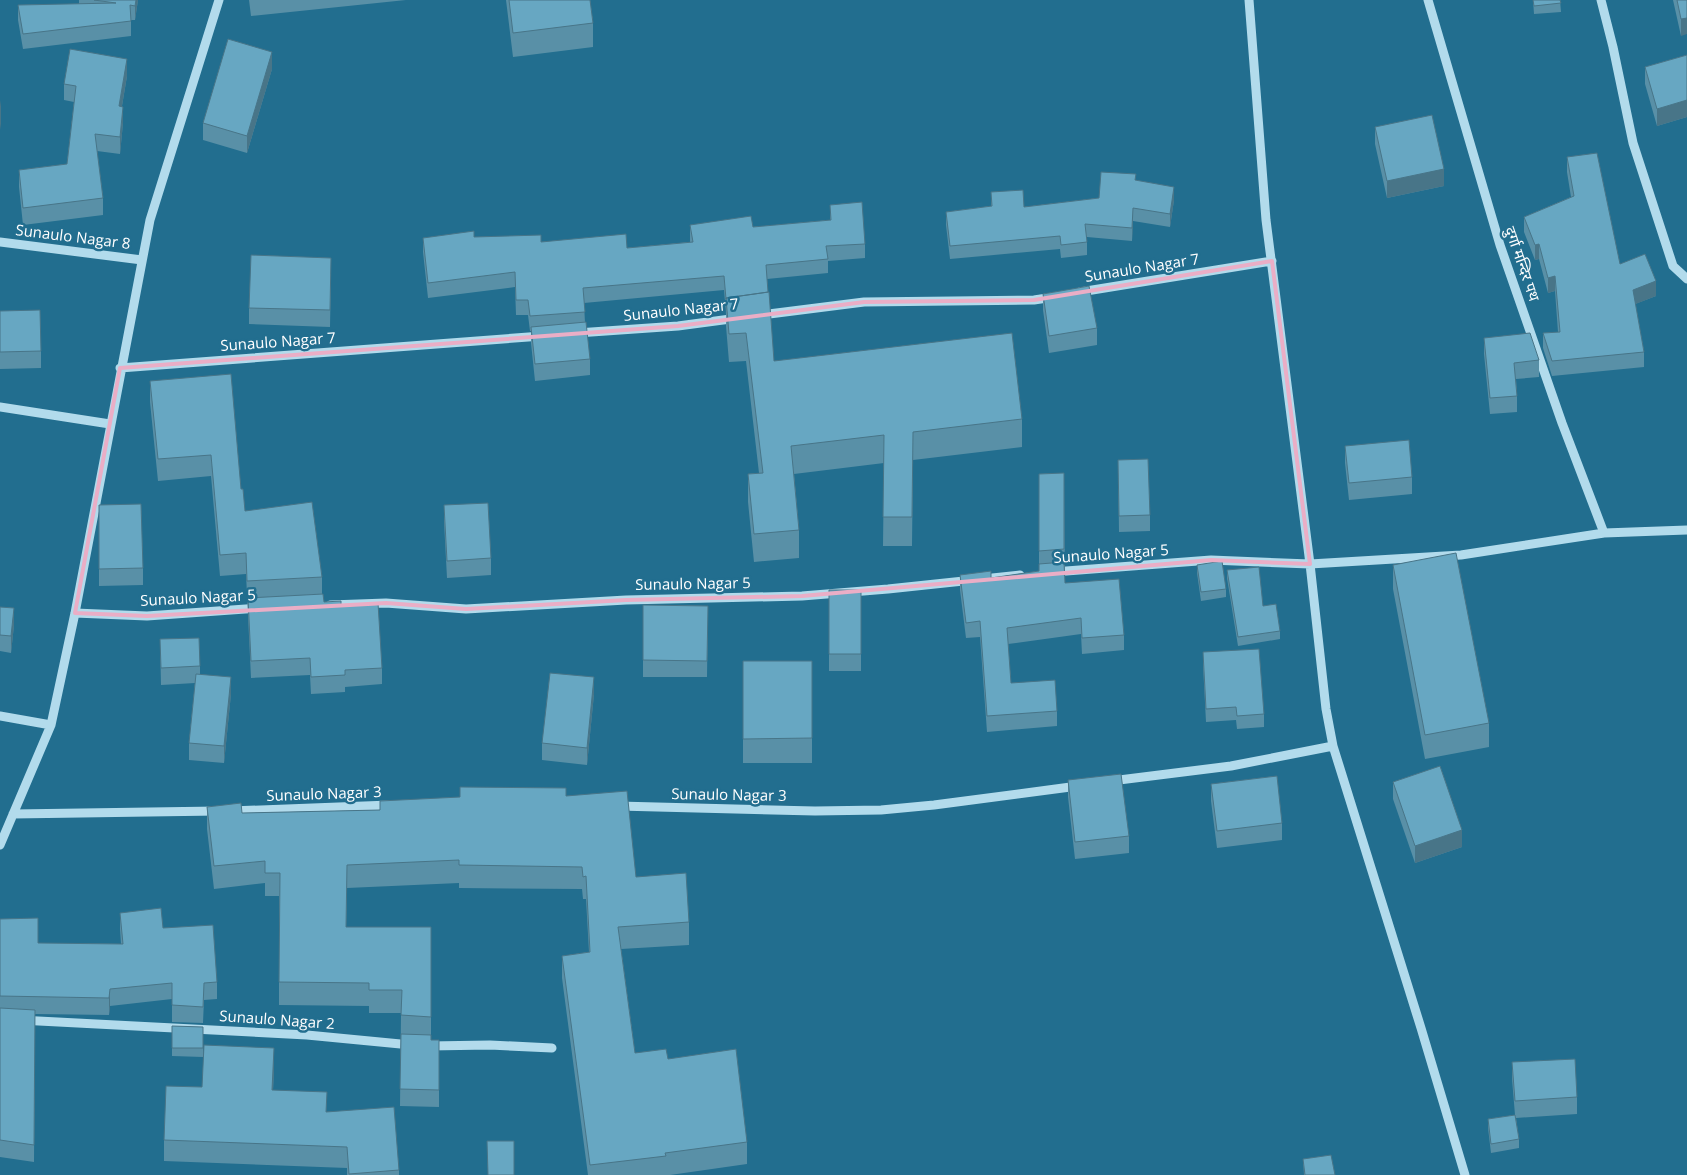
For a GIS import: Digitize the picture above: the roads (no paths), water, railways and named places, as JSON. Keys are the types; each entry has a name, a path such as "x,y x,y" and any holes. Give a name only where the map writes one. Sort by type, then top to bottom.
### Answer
{"street":[{"path":"1,841 51,724 75,613 120,368 150,220 219,0"},
{"path":"1249,0 1266,220 1310,564 1326,709 1333,746 1465,1175"},
{"name":"दुर्गा मन्दिर पथ","path":"1428,0 1500,246 1562,423 1604,533"},
{"path":"1601,0 1633,142 1673,266 1687,279"},
{"name":"Sunaulo Nagar 8","path":"0,242 142,260"},
{"name":"Sunaulo Nagar 7","path":"756,316 864,302 1034,300 1272,261"},
{"name":"Sunaulo Nagar 7","path":"571,334 678,326 746,317"},
{"name":"Sunaulo Nagar 7","path":"120,368 552,335"},
{"path":"0,407 110,424"},
{"name":"Sunaulo Nagar 5","path":"321,605 386,603 466,609 626,600 802,596 1035,573 1211,560 1310,564 1461,555 1604,533 1687,530"},
{"name":"Sunaulo Nagar 5","path":"75,613 147,616 273,607"},
{"path":"0,716 51,724"},
{"path":"1104,782 1231,766 1333,746"},
{"name":"Sunaulo Nagar 3","path":"607,806 815,811 881,810 934,805 1084,785"},
{"name":"Sunaulo Nagar 3","path":"13,814 253,810 399,804"},
{"name":"Sunaulo Nagar 2","path":"0,1019 307,1035 416,1046 490,1045 552,1048"}]}
